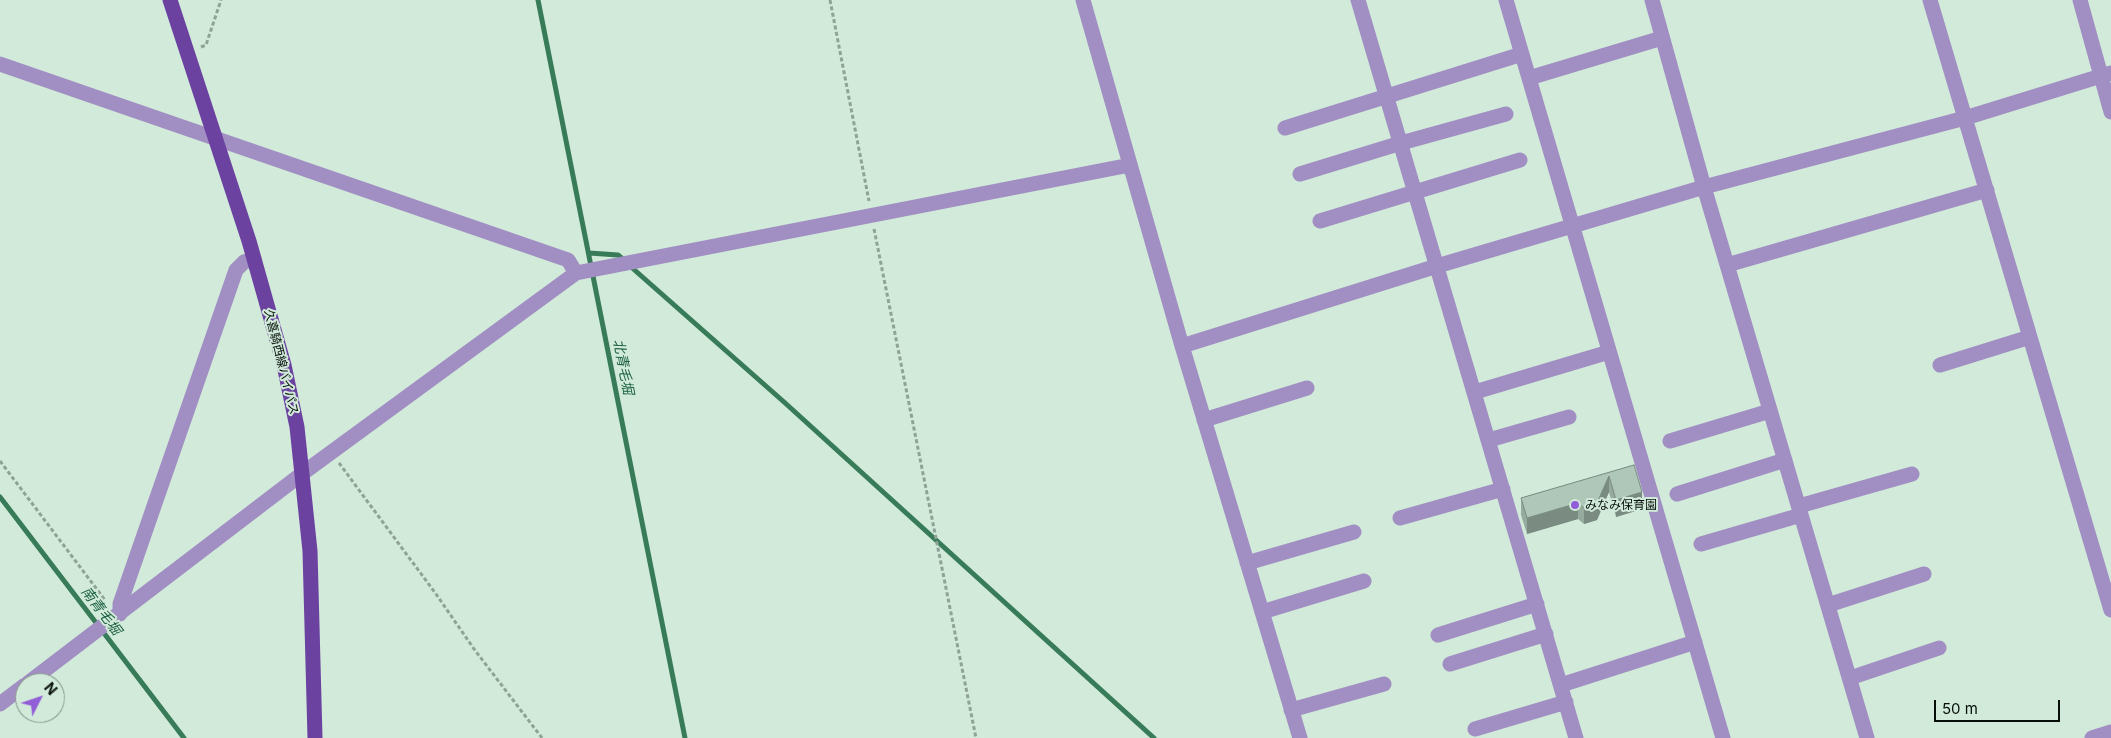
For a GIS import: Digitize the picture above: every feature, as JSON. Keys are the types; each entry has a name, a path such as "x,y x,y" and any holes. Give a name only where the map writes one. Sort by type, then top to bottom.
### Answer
{"main road":[{"name":"久喜騎西線バイパス","path":"170,0 254,259 284,365 297,427 310,551 315,738"}],"street":[{"path":"1083,0 1182,346 1300,738"},
{"path":"1358,0 1576,738"},
{"path":"1506,0 1723,738"},
{"path":"1652,0 1704,187 1867,738"},
{"path":"1930,0 2111,610"},
{"path":"2080,0 2106,74 2111,112"},
{"path":"1529,78 1662,38"},
{"path":"1285,128 1522,54"},
{"path":"0,64 568,260 579,273"},
{"path":"1182,346 1437,266 1704,187 1965,118 2106,74"},
{"path":"1300,174 1401,143 1506,114"},
{"path":"1320,221 1520,160"},
{"path":"41,673 332,452 579,273 1130,165"},
{"path":"1727,265 1987,190"},
{"path":"115,618 236,270 244,262 254,259"},
{"path":"1940,365 2030,337"},
{"path":"1474,392 1609,352"},
{"path":"1204,420 1307,388"},
{"path":"1670,441 1770,410"},
{"path":"1489,440 1569,417"},
{"path":"1677,494 1785,460"},
{"path":"1624,470 1642,465"},
{"path":"1701,544 1912,474"},
{"path":"1400,518 1503,489"},
{"path":"1508,506 1526,501"},
{"path":"1247,562 1354,532"},
{"path":"1828,605 1924,574"},
{"path":"1262,612 1364,581"},
{"path":"1438,635 1537,604"},
{"path":"1450,664 1546,634"},
{"path":"1561,685 1695,642"},
{"path":"1850,678 1939,648"},
{"path":"1291,710 1384,684"},
{"path":"0,704 15,693"},
{"path":"1475,729 1566,702"},
{"path":"2092,738 2111,732"}],"path":[{"path":"186,50 206,45 221,0"},
{"path":"830,0 976,738"},
{"path":"332,452 474,649 542,738"},
{"path":"0,461 110,606 115,618"}],"building":[{"path":"1634,465 1642,492 1616,500 1609,476 1597,503 1584,508 1578,503 1527,518 1521,498"}],"waterway":[{"name":"北青毛堀","path":"538,0 685,738"},
{"path":"589,253 618,255 624,260"},
{"path":"630,266 784,402 1154,738"},
{"name":"南青毛堀","path":"0,497 184,738"}],"place":[{"name":"みなみ保育園","path":"1575,505"}]}
